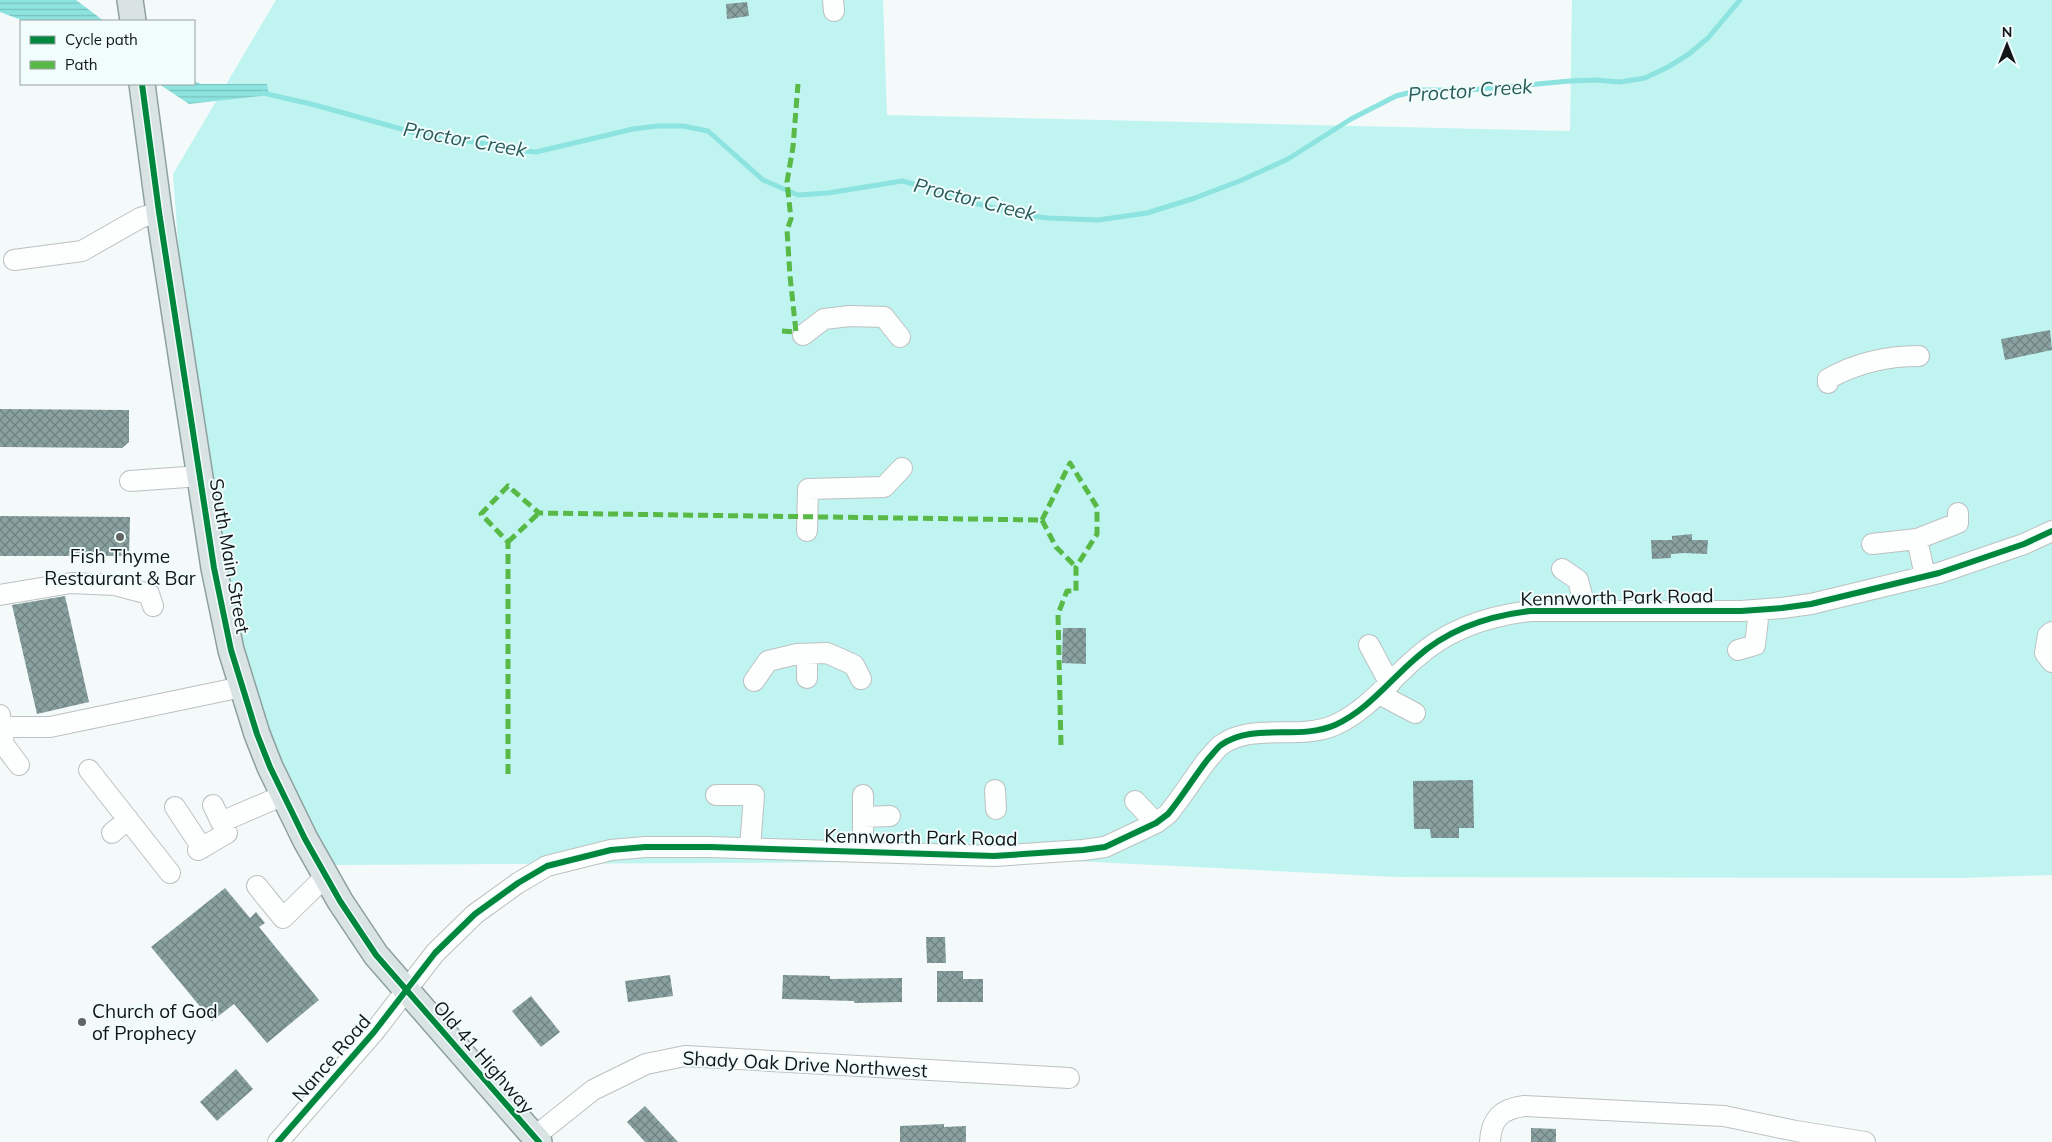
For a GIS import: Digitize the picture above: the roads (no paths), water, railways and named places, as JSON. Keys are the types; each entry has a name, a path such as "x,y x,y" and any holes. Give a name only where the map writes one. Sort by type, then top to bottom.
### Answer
{"main road":[{"name":"South Main Street","path":"143,89 159,212 200,476 216,577 231,650 257,734 284,796 340,901 376,956 406,991"},
{"name":"Old 41 Highway","path":"406,991 536,1139"}],"street":[{"path":"14,260 82,251 140,218 159,212"},
{"path":"803,335 824,319 850,316 884,317 900,337"},
{"path":"1828,383 1828,379 1847,368 1896,356 1919,356"},
{"path":"807,531 808,489 884,487 902,468"},
{"path":"130,481 200,476"},
{"path":"1872,544 1916,539 1958,523 1958,513"},
{"name":"Kennworth Park Road","path":"406,991 435,953 475,914 518,882 547,866 579,857 620,849 645,847 750,848 994,856 1105,847 1156,823 1168,814 1218,746 1237,736 1258,733 1317,731 1347,719 1384,689 1416,657 1454,631 1477,621 1503,614 1530,611 1759,610 1811,604 1925,576 1986,558 2024,544 2052,530"},
{"path":"1916,539 1925,576"},
{"path":"1562,569 1578,580 1586,611"},
{"path":"0,596 71,583 115,585 149,594 153,606"},
{"path":"1738,650 1755,645 1759,610"},
{"path":"2052,632 2048,635 2045,653 2052,662"},
{"path":"1369,645 1384,689 1415,713"},
{"path":"754,681 768,661 797,654 827,653 854,665 861,679"},
{"path":"807,654 807,678"},
{"path":"19,765 4,745 1,721 50,727 242,687"},
{"path":"89,770 128,819 163,872"},
{"path":"716,796 754,795 750,848"},
{"path":"863,795 863,852"},
{"path":"213,805 221,822 284,796"},
{"path":"1135,801 1156,823"},
{"path":"175,807 200,849 227,833"},
{"path":"863,817 890,816"},
{"path":"112,833 128,819"},
{"path":"257,886 282,918 326,876"},
{"name":"Nance Road","path":"278,1142 374,1032 406,991"},
{"name":"Shady Oak Drive Northwest","path":"536,1139 592,1090 646,1064 685,1056 1069,1078"},
{"path":"1490,1142 1490,1128 1500,1115 1510,1108 1524,1106 1724,1116 1796,1131 1865,1142"}],"waterway":[{"name":"Proctor Creek","path":"263,93 315,105 412,132 511,150 536,152 633,129 683,126 708,131 763,180 798,195 828,193 902,181 950,194 974,203 1023,215 1098,220 1147,213 1195,198 1242,180 1288,159 1351,119 1396,96 1420,90 1470,90 1570,81 1620,82 1645,78 1689,54 1708,38 1740,0"}],"place":[{"name":"Fish Thyme Restaurant & Bar","path":"120,537"},
{"name":"Church of God of Prophecy","path":"82,1022"}]}
